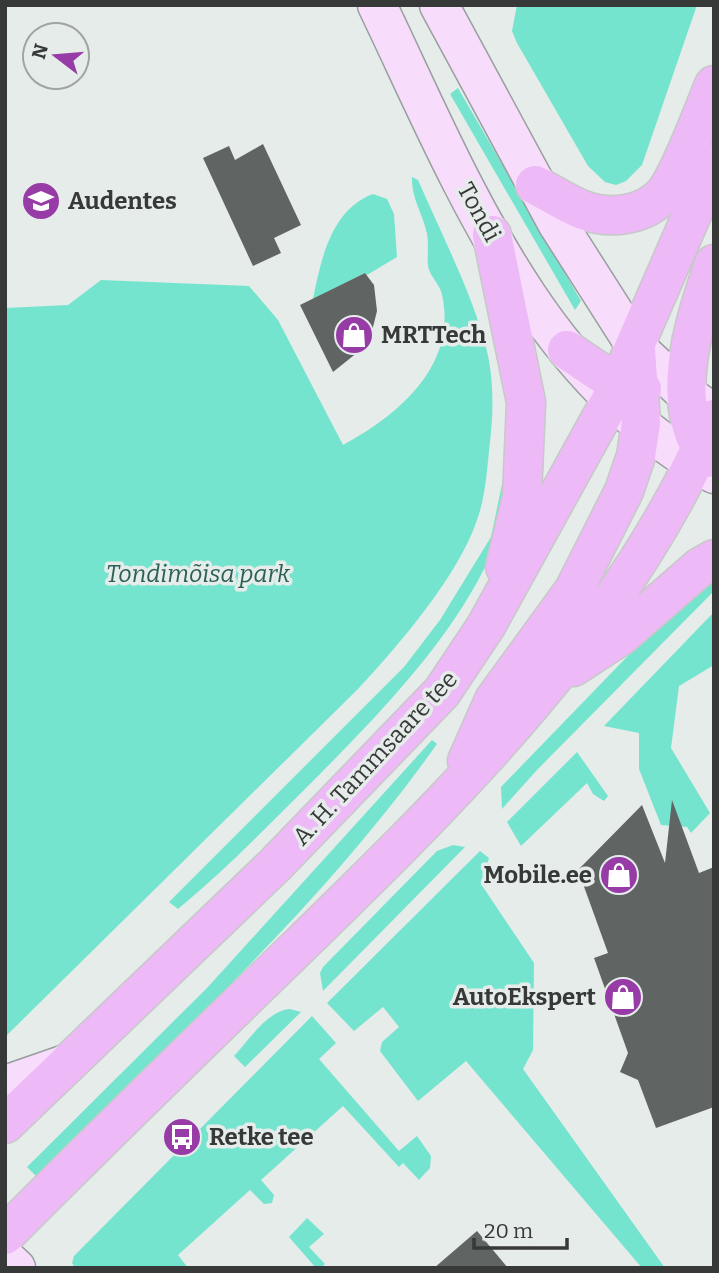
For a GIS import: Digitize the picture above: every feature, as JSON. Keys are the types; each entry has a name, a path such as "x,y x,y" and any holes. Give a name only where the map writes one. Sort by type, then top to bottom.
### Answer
{"main road":[{"path":"535,185 582,210 600,215 623,215 644,208 664,193 714,85"},
{"path":"456,789 494,700 574,590 611,517 636,456 629,398 636,347 714,164"},
{"path":"486,626 506,564 522,497 526,452 526,402 492,235"},
{"path":"5,1235 456,789 554,680 652,539 706,430 696,317 714,264"},
{"path":"567,350 601,373 629,398 706,430"},
{"name":"A. H. Tammsaare tee","path":"5,1124 275,865 442,692 486,626 576,467 605,438 629,398"},
{"path":"554,680 622,635 699,567 714,559"}],"street":[{"name":"Tondi","path":"377,5 450,158 492,235 544,324 567,350"},
{"path":"439,5 535,185 636,347 706,430"},
{"path":"5,1085 66,1064"},
{"path":"5,1258 16,1268"}],"green space":[{"path":"517,5 697,5 642,165 626,181 616,185 605,182 588,166 517,43 512,31"},
{"path":"458,88 581,301 575,310 450,94"},
{"name":"Tondimõisa park","path":"412,177 418,180 477,316 491,376 491,429 487,471 480,511 468,541 426,609 358,689 5,1037 5,308 68,305 101,280 249,286 278,320 343,445 402,404 419,386 432,366 441,344 445,321 442,295 428,266 427,234 413,192"},
{"path":"373,194 387,199 394,214 397,257 367,275 365,273 313,299 324,252 338,224 359,201"},
{"path":"506,465 511,465 490,555 469,597 449,627 404,685 354,739 243,851 178,909 169,902 404,667 440,620 491,537"},
{"path":"714,576 714,591 502,809 501,787 680,602"},
{"path":"714,612 714,665 679,686 671,748 710,813 691,833 687,827 661,825 639,769 639,733 604,726"},
{"path":"432,740 437,744 393,803 297,915 194,1021 36,1176 27,1167 207,988"},
{"path":"577,752 608,796 604,801 593,794 587,783 521,846 507,822"},
{"path":"453,845 465,847 323,991 320,973 323,967 437,851"},
{"path":"480,851 489,858 481,884 534,963 533,1050 523,1069 665,1268 642,1268 466,1061 418,1101 380,1051 382,1042 399,1027 383,1007 354,1031 327,1003"},
{"path":"290,1009 301,1012 245,1067 234,1056 266,1020"},
{"path":"312,1016 336,1043 319,1059 399,1151 417,1136 431,1156 430,1168 419,1180 403,1163 399,1167 343,1106 261,1180 274,1195 272,1203 264,1204 250,1190 178,1255 188,1268 75,1268 72,1263 74,1256"},
{"path":"307,1218 324,1234 309,1247 325,1264 321,1268 316,1268 289,1237"}],"building":[{"path":"263,144 301,225 274,238 281,253 253,266 203,158 229,146 235,160"},
{"path":"365,273 374,285 377,311 372,331 358,352 333,372 300,305"},
{"path":"672,800 699,873 714,867 714,1107 656,1128 638,1080 620,1072 628,1053 594,958 608,953 578,870 642,805 665,863"},
{"path":"477,1231 508,1268 434,1268"}],"place":[{"name":"Audentes","path":"41,201"},
{"name":"MRTTech","path":"354,335"},
{"name":"Mobile.ee","path":"619,875"},
{"name":"AutoEkspert","path":"623,997"},
{"name":"Retke tee","path":"182,1137"}]}
